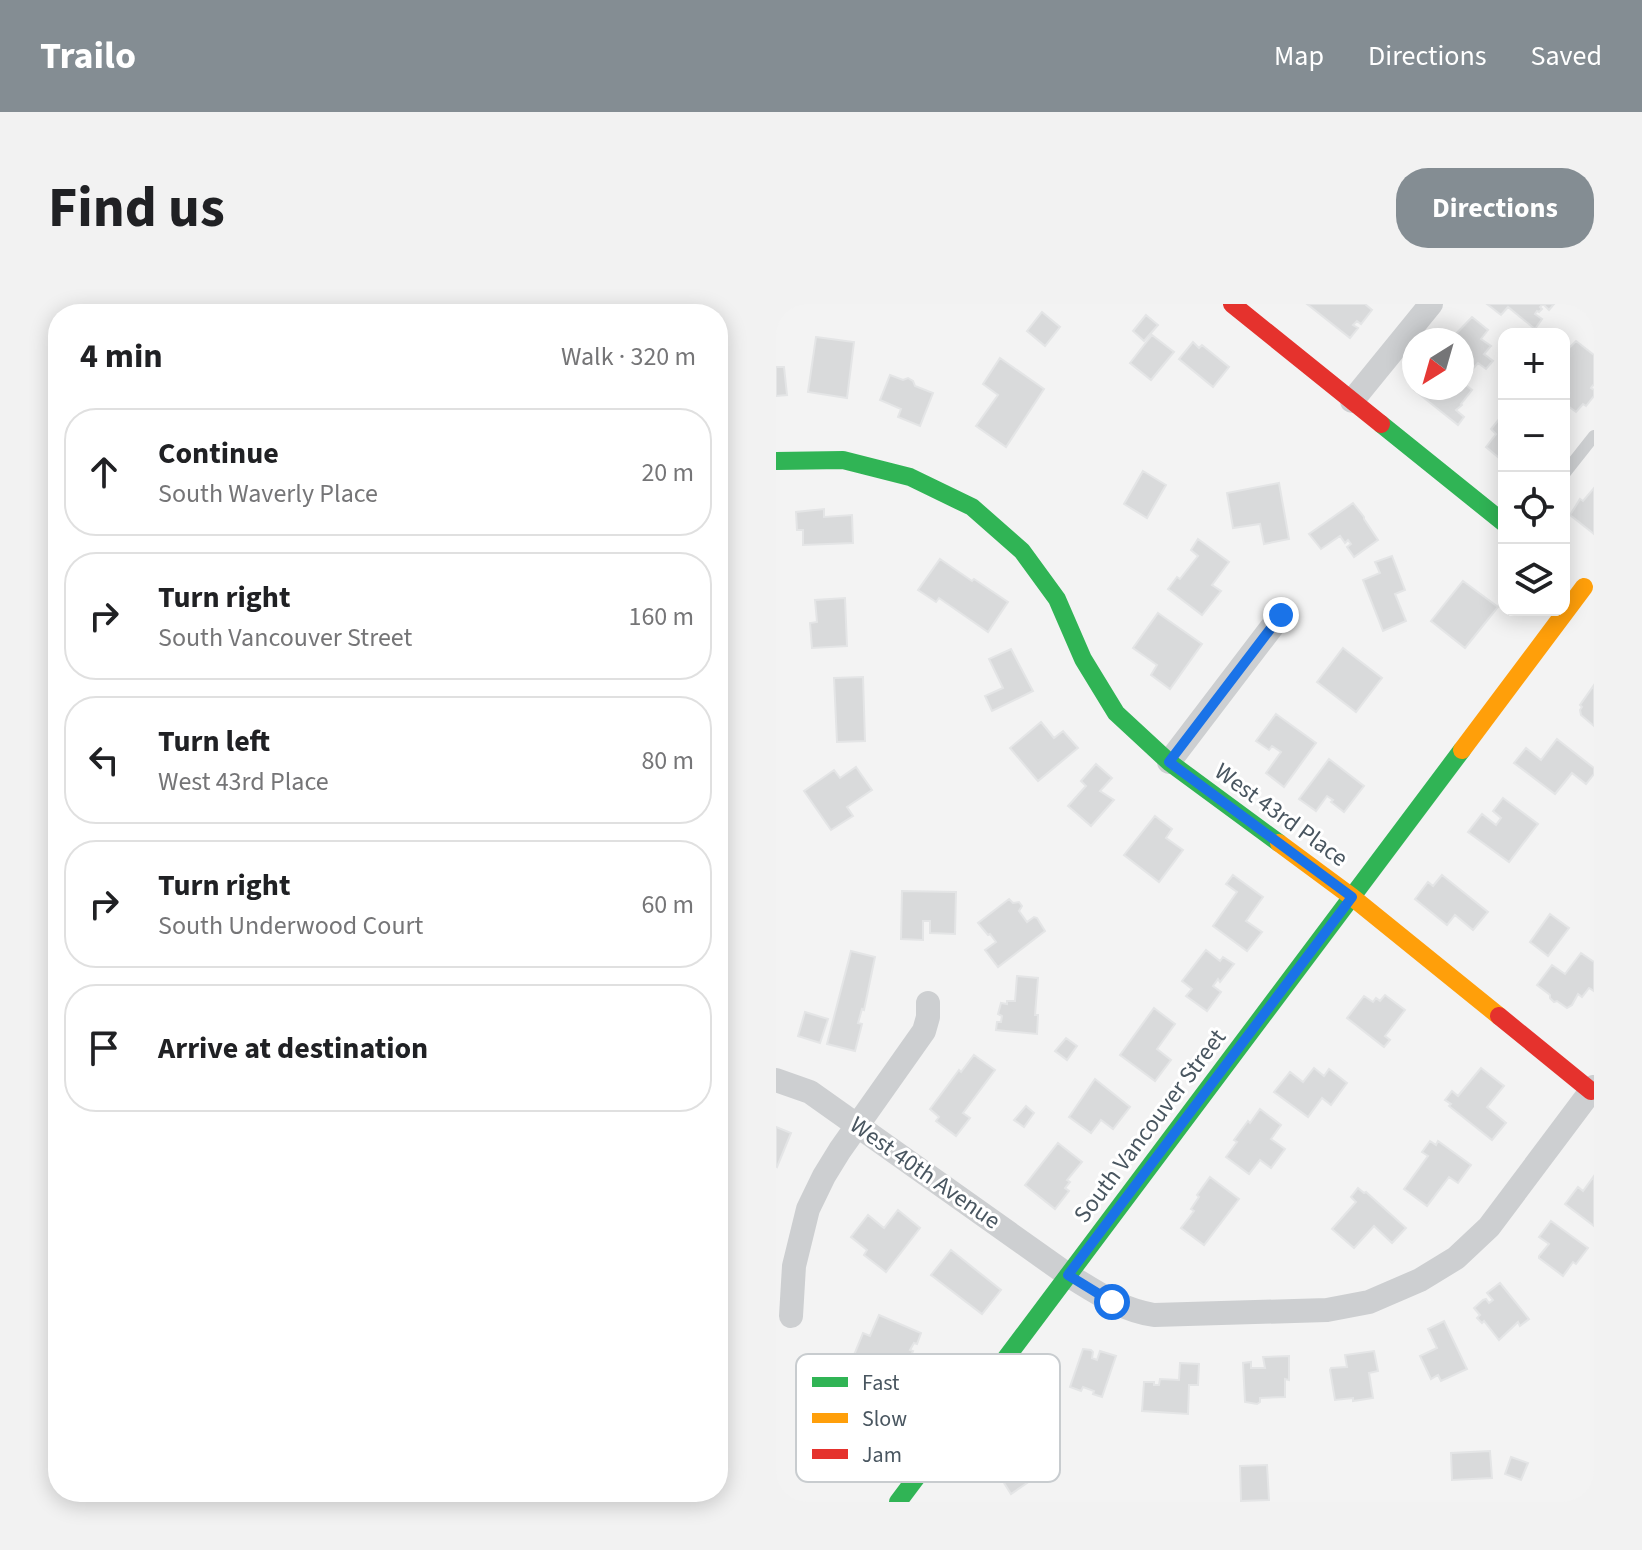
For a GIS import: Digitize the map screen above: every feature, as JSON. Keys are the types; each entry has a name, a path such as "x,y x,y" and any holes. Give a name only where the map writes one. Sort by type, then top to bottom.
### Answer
{"street":[{"path":"1232,304 1498,518"},
{"path":"1352,401 1431,304"},
{"name":"West 43rd Place","path":"776,461 843,460 910,477 972,507 1022,551 1057,599 1083,659 1116,713 1169,762 1352,897 1593,1089"},
{"name":"South Vancouver Street","path":"1009,1354 1584,587"},
{"path":"1169,762 1281,615"},
{"path":"791,1316 794,1266 808,1209 824,1176 924,1031 928,1003"},
{"name":"West 40th Avenue","path":"776,1080 810,1092 1068,1275 1112,1302 1154,1315 1327,1310 1369,1302 1420,1280 1456,1258 1489,1227 1593,1089"},
{"name":"South Vancouver Street","path":"898,1502 913,1482"}],"lane":[{"path":"1566,472 1594,436"}],"building":[{"path":"1307,304 1365,304 1372,310 1361,324 1357,321 1353,325 1358,328 1350,338"},
{"path":"1487,304 1543,304 1535,314 1542,319 1536,328 1508,307 1501,315"},
{"path":"1042,312 1060,327 1045,346 1027,331"},
{"path":"1146,315 1158,325 1144,341 1133,331"},
{"path":"1472,317 1488,330 1481,339 1491,346 1484,354 1493,361 1486,369 1478,363 1474,367 1474,328 1462,328"},
{"path":"1152,335 1174,352 1151,380 1130,363"},
{"path":"816,337 854,342 847,398 808,392"},
{"path":"1576,341 1594,355 1594,384 1591,388 1594,396 1576,412 1570,408 1570,347"},
{"path":"1193,342 1199,348 1202,345 1229,367 1213,387 1179,359"},
{"path":"1000,358 1044,389 1006,447 976,426 998,395 983,384"},
{"path":"776,367 784,367 787,395 776,396"},
{"path":"890,375 903,380 908,378 915,386 933,393 920,426 898,417 901,409 880,400"},
{"path":"1427,400 1464,400 1456,410 1464,417 1458,425"},
{"path":"1498,420 1498,457 1486,447 1496,434 1491,429"},
{"path":"1143,471 1166,485 1147,518 1124,504"},
{"path":"1279,483 1289,539 1264,544 1260,524 1233,528 1227,493"},
{"path":"1594,488 1594,534 1570,515 1580,499 1583,501"},
{"path":"1353,503 1378,540 1354,557 1347,547 1351,544 1348,540 1345,543 1340,536 1321,549 1309,534"},
{"path":"824,509 824,517 852,515 853,543 803,545 803,530 797,530 796,512"},
{"path":"1198,539 1229,562 1212,585 1221,591 1202,615 1168,589 1198,556 1191,550"},
{"path":"1392,556 1405,590 1395,594 1406,621 1383,631 1363,580 1380,573 1375,562"},
{"path":"940,559 1008,602 988,632 939,598 936,602 918,590"},
{"path":"1463,581 1498,607 1465,648 1431,621"},
{"path":"845,598 847,646 812,648 810,623 817,622 815,600"},
{"path":"1158,613 1202,644 1170,689 1151,675 1157,665 1133,648"},
{"path":"1343,648 1382,678 1356,712 1317,682"},
{"path":"1011,649 1033,691 992,711 985,696 1003,688 989,659"},
{"path":"863,677 865,741 837,742 834,678"},
{"path":"1594,685 1594,726 1581,715 1580,705"},
{"path":"1276,714 1316,743 1284,787 1266,773 1281,752 1272,746 1269,750 1256,741"},
{"path":"1041,722 1054,738 1063,731 1078,748 1038,781 1010,748"},
{"path":"1557,739 1594,768 1594,774 1586,784 1572,773 1555,794 1514,763 1526,748 1541,760"},
{"path":"1329,759 1364,786 1344,812 1327,796 1316,811 1299,799"},
{"path":"1096,764 1112,778 1100,791 1114,800 1091,826 1068,806 1086,786 1081,781"},
{"path":"856,767 872,790 847,807 853,816 831,830 804,791 834,770 840,778"},
{"path":"1503,798 1538,824 1509,862 1468,832 1482,814 1496,825 1501,818 1493,811"},
{"path":"1155,816 1172,829 1166,838 1183,850 1159,882 1124,855"},
{"path":"1233,875 1263,897 1246,921 1262,932 1247,951 1213,926 1237,892 1226,884"},
{"path":"1442,875 1488,912 1473,930 1455,915 1447,925 1415,899 1428,882 1433,886"},
{"path":"902,891 956,892 955,934 930,933 930,921 923,921 923,940 901,939"},
{"path":"1009,899 1013,903 1019,902 1022,906 1019,911 1027,922 1037,918 1045,931 998,967 985,950 996,942 978,923"},
{"path":"1550,914 1569,928 1548,956 1530,942"},
{"path":"1206,950 1220,961 1223,957 1234,964 1213,986 1221,992 1207,1011 1186,996 1192,989 1182,981"},
{"path":"851,951 875,957 864,1010 858,1023 862,1024 855,1051 827,1044"},
{"path":"1581,953 1594,962 1594,991 1589,988 1582,997 1578,994 1567,1008 1554,1002 1537,985 1552,965 1565,974"},
{"path":"1017,976 1038,978 1037,1034 996,1030 997,1022 1001,1022 1002,1016 998,1014 1001,1003 1015,1001"},
{"path":"1385,995 1405,1010 1385,1036 1390,1040 1384,1047 1347,1018 1364,996 1373,1002 1376,998 1380,1001"},
{"path":"1154,1008 1175,1024 1157,1049 1171,1060 1155,1081 1120,1055"},
{"path":"805,1012 828,1019 820,1043 798,1036"},
{"path":"1066,1038 1077,1046 1067,1060 1055,1051"},
{"path":"974,1055 995,1070 963,1113 970,1118 956,1136 936,1121 939,1117 930,1109"},
{"path":"1314,1068 1324,1076 1329,1069 1347,1083 1331,1105 1322,1098 1308,1117 1274,1092 1290,1072 1303,1082"},
{"path":"1481,1068 1504,1086 1487,1107 1506,1123 1492,1140 1445,1100 1452,1091 1458,1096"},
{"path":"1095,1079 1130,1107 1113,1129 1101,1120 1091,1133 1069,1117"},
{"path":"1026,1106 1034,1113 1024,1127 1014,1120"},
{"path":"1260,1109 1281,1125 1271,1139 1285,1149 1271,1168 1260,1160 1249,1174 1226,1157 1237,1142 1234,1140"},
{"path":"776,1127 791,1133 777,1167 776,1166"},
{"path":"1430,1141 1436,1145 1438,1141 1471,1165 1458,1183 1449,1177 1427,1206 1404,1189 1428,1156 1422,1152"},
{"path":"1058,1143 1082,1162 1067,1180 1070,1182 1065,1188 1069,1191 1055,1209 1025,1185"},
{"path":"1594,1176 1594,1226 1565,1204 1578,1187 1583,1191"},
{"path":"1210,1177 1239,1199 1204,1245 1181,1228 1194,1211 1191,1209 1199,1197 1197,1195"},
{"path":"1358,1188 1406,1228 1392,1243 1374,1226 1354,1248 1332,1229 1356,1202 1351,1197"},
{"path":"898,1210 920,1228 886,1272 864,1255 867,1250 851,1237 868,1215 884,1228"},
{"path":"1551,1221 1588,1248 1563,1276 1539,1258 1549,1244 1539,1237"},
{"path":"951,1250 1001,1290 982,1314 931,1275"},
{"path":"1500,1283 1529,1319 1520,1326 1518,1322 1499,1340 1484,1321 1482,1323 1477,1318 1480,1315 1474,1308 1483,1300 1489,1303 1493,1300 1487,1293"},
{"path":"879,1315 921,1333 917,1344 914,1343 910,1350 912,1354 854,1354 863,1333 870,1336"},
{"path":"1444,1321 1467,1369 1441,1381 1438,1375 1431,1379 1420,1356 1437,1348 1428,1329"},
{"path":"1083,1349 1091,1350 1092,1358 1097,1360 1100,1351 1116,1356 1102,1397 1083,1387 1081,1391 1070,1387"},
{"path":"1374,1351 1378,1371 1369,1373 1373,1398 1335,1400 1331,1368 1347,1367 1345,1355"},
{"path":"1289,1356 1285,1397 1260,1398 1257,1404 1245,1402 1243,1363 1251,1362 1251,1368 1265,1368 1263,1357"},
{"path":"1180,1363 1199,1364 1198,1385 1189,1385 1188,1414 1142,1411 1144,1382 1159,1385 1160,1379 1179,1380"},
{"path":"1490,1451 1492,1478 1452,1480 1451,1453"},
{"path":"1511,1457 1528,1463 1521,1480 1505,1474"},
{"path":"1267,1465 1269,1500 1241,1501 1240,1466"},
{"path":"1004,1482 1026,1482 1027,1483 1011,1494"}],"traffic: fast":[{"path":"1381,424 1498,518"},
{"path":"776,461 843,460 910,477 972,507 1022,551 1057,599 1083,659 1116,713 1169,762 1279,843"},
{"path":"1009,1354 1462,750"},
{"path":"898,1502 913,1482"}],"traffic: slow":[{"path":"1462,750 1584,587"},
{"path":"1279,843 1352,897 1499,1016"}],"traffic: jam":[{"path":"1232,304 1381,424"},
{"path":"1499,1016 1591,1091"}],"route":[{"path":"1112,1302 1068,1275 1352,897 1169,762 1281,615"}]}
